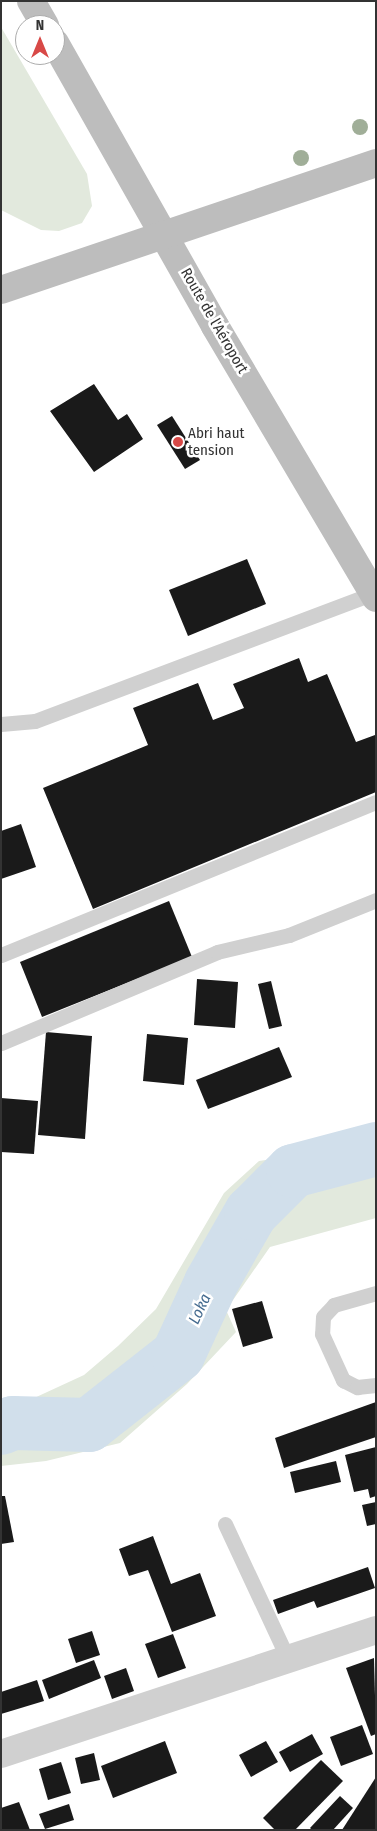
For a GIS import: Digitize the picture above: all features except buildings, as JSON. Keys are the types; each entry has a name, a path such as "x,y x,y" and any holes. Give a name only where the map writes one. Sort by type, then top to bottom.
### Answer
{"main road":[{"path":"31,1 39,15"},
{"name":"Route de l'Aéroport","path":"65,61 374,595"},
{"path":"1,290 376,163"}],"street":[{"path":"1,1754 376,1630"}],"lane":[{"path":"1,724 35,721 374,595"},
{"path":"1,955 376,802"},
{"path":"1,1043 217,952 289,935 376,900"},
{"path":"376,1293 334,1305 324,1317 322,1334 343,1380 357,1387 376,1385"},
{"path":"225,1524 288,1659"}],"shaded area":[{"path":"1,27 15,51 15,65 23,65 87,174 92,206 82,223 59,231 41,230 1,210"},
{"path":"376,1143 376,1218 270,1247 226,1310 236,1332 187,1384 120,1443 46,1461 1,1466 1,1402 32,1399 84,1375 118,1346 156,1309 224,1193 259,1161"}],"waterway":[{"name":"Loka","path":"1,1428 13,1423 89,1425 178,1355 211,1283 251,1213 293,1171 376,1149"}],"place":[{"name":"Abri haut tension","path":"178,442"}]}
